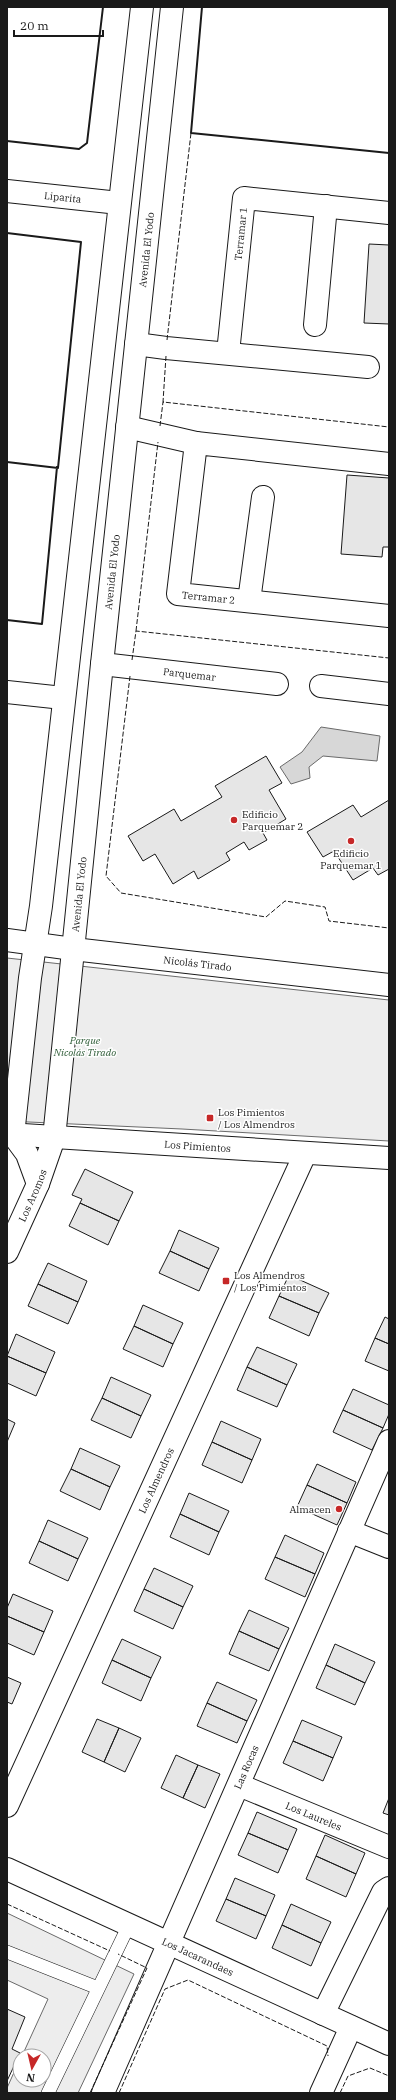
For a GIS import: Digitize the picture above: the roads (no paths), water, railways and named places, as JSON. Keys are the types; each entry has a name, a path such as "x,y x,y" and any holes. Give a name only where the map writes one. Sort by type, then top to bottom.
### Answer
{"street":[{"path":"38,1184 27,1154 10,1134 35,943 142,7"},
{"name":"Avenida El Yodo","path":"54,1138 102,664 172,7"},
{"name":"Liparita","path":"7,191 119,203"},
{"name":"Terramar 1","path":"228,353 244,198 389,213"},
{"path":"315,325 326,206"},
{"path":"136,344 368,367"},
{"path":"127,427 196,443 389,464"},
{"name":"Terramar 2","path":"196,443 178,594 389,616"},
{"path":"249,601 263,497"},
{"name":"Parquemar","path":"102,664 277,684"},
{"path":"321,686 389,694"},
{"path":"7,692 63,698"},
{"name":"Nicolás Tirado","path":"7,940 73,949 389,985"},
{"name":"Los Pimientos","path":"10,1134 305,1154 389,1158"},
{"name":"Los Aromos","path":"7,1252 38,1184 54,1138"},
{"name":"Los Almendros","path":"7,1806 305,1154"},
{"name":"Las Rocas","path":"104,2093 389,1441"},
{"path":"349,1531 389,1547"},
{"name":"Los Laureles","path":"239,1785 389,1847"},
{"name":"Los Jacarandaes","path":"7,1869 389,2044"},
{"path":"323,2014 383,1892 389,1888"},
{"path":"321,2093 351,2027"}],"lane":[{"path":"48,2093 129,1925"},
{"path":"7,1952 98,1988"}],"place":[{"name":"Edificio Parquemar 2","path":"234,820"},
{"name":"Edificio Parquemar 1","path":"351,841"},
{"name":"Los Pimientos / Los Almendros","path":"210,1118"},
{"name":"Los Almendros / Los Pimientos","path":"226,1281"},
{"name":"Almacen","path":"339,1509"}],"park label":[{"name":"Parque Nicolás Tirado","path":"85,1046"}]}
